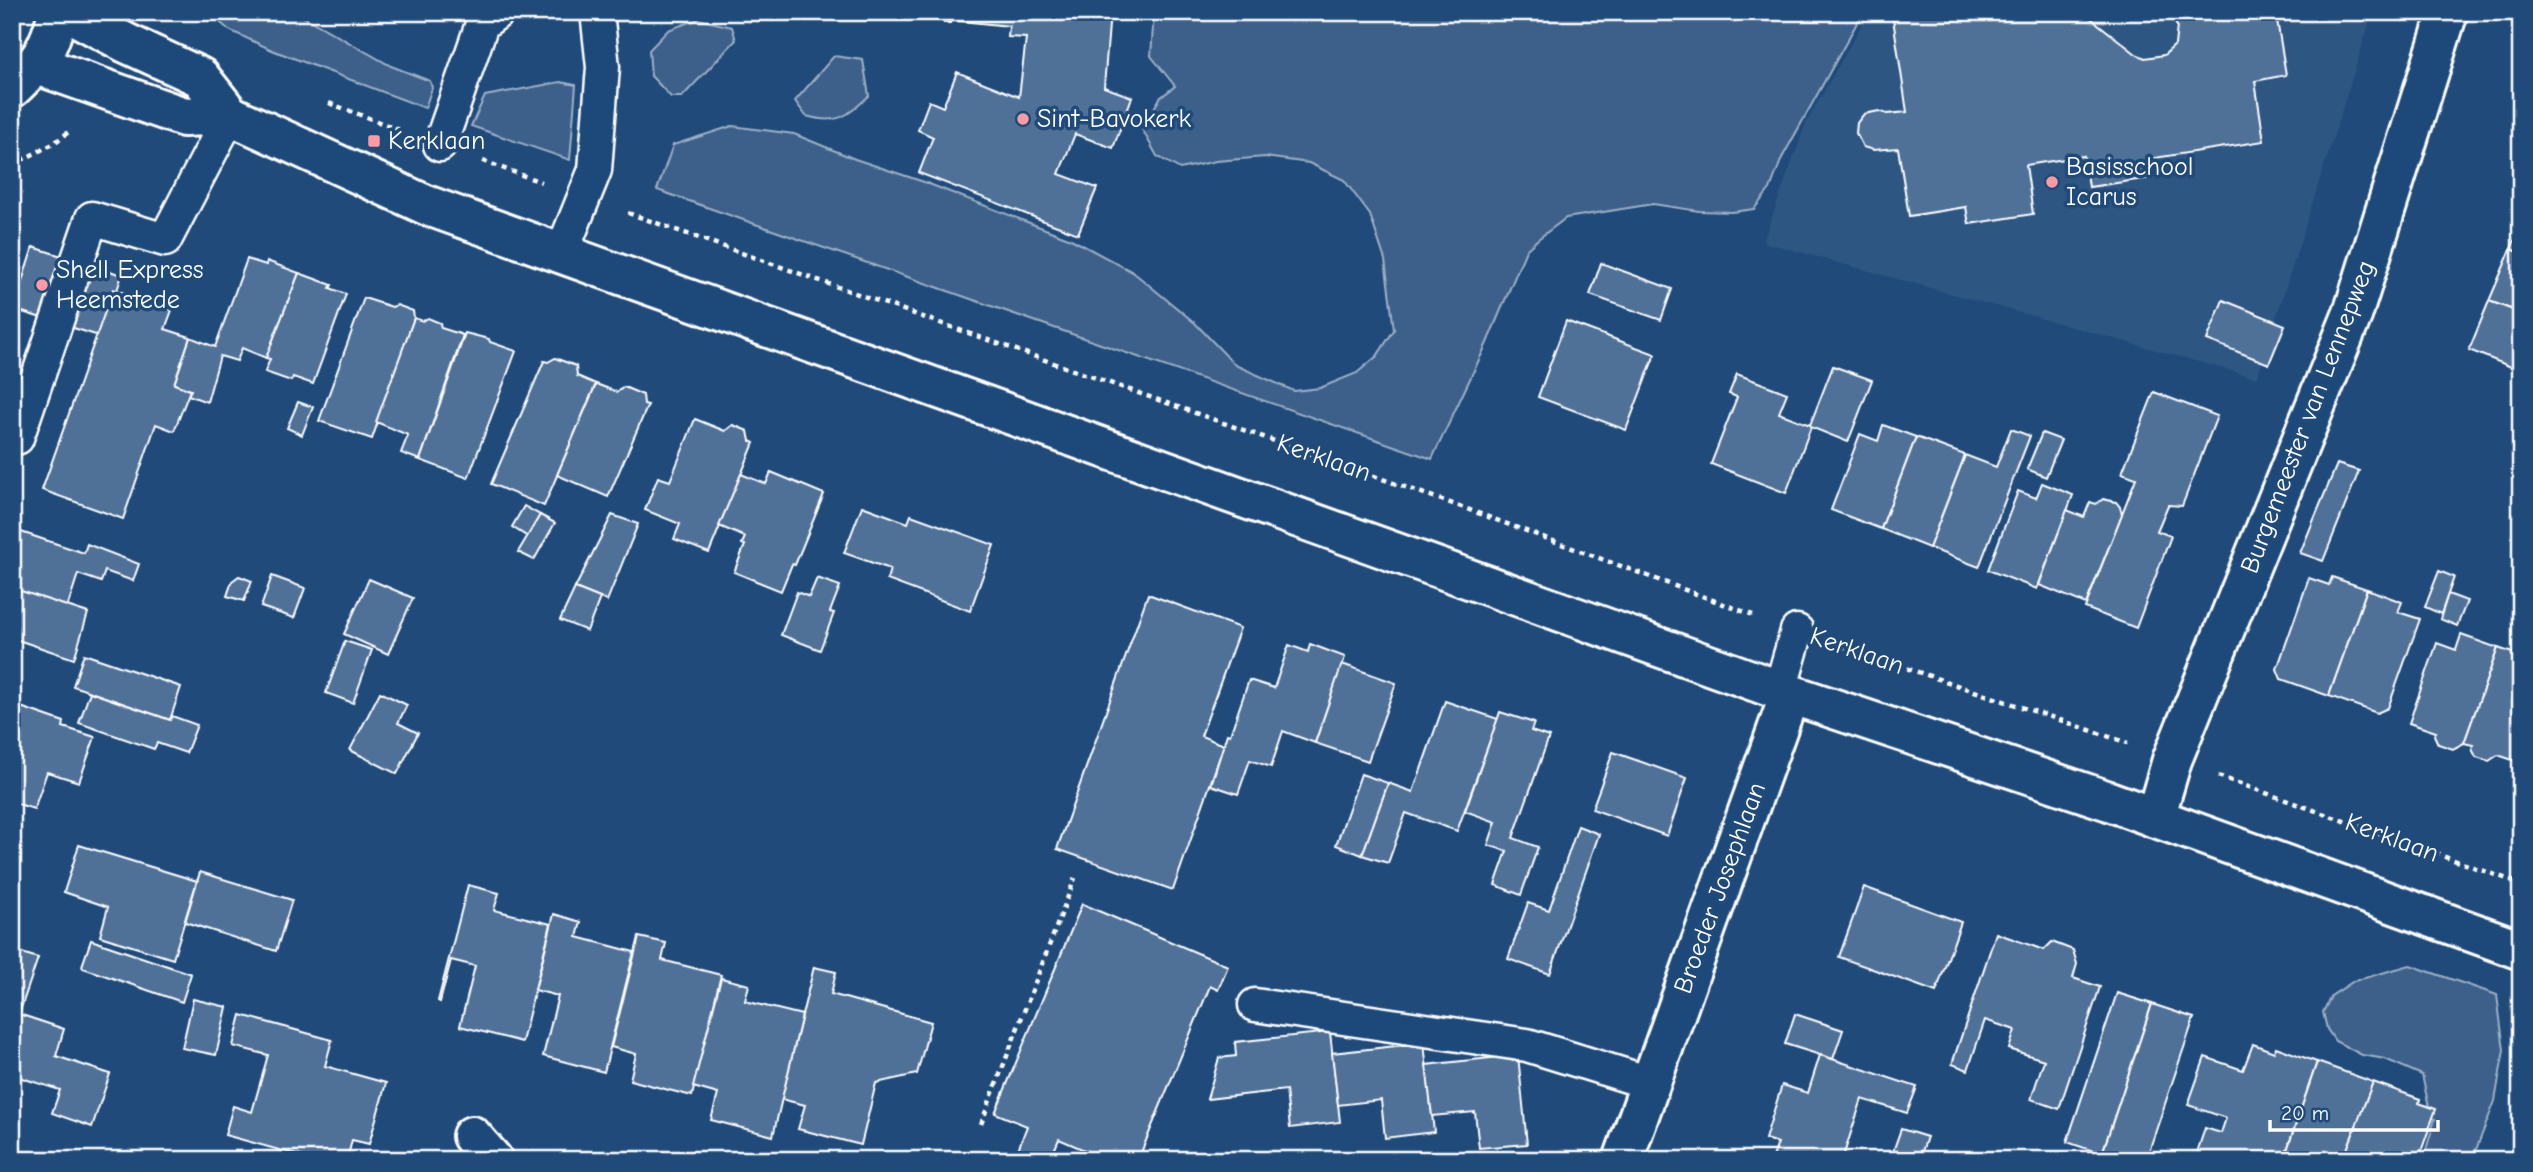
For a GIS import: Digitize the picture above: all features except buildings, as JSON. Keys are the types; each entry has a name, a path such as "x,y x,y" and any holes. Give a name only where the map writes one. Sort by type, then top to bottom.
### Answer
{"street":[{"path":"58,12 52,37 24,76 184,117 230,115"},
{"path":"68,12 126,43 200,77 230,115 426,205 1785,692 2155,818 2521,950"},
{"name":"Burgemeester van Lennepweg","path":"2155,818 2172,760 2353,313 2448,12"},
{"name":"Broeder Josephlaan","path":"1623,1160 1785,692"}],"lane":[{"path":"440,145 482,24 498,12"},
{"path":"561,254 586,199 595,170 603,68 597,12"},
{"path":"12,437 17,438 92,218 165,240 230,115"},
{"path":"1785,692 1797,631"},
{"path":"1255,1005 1527,1045 1650,1083"}],"path":[{"name":"Kerklaan","path":"324,101 586,199 1442,500 1797,631 2521,884"},
{"path":"981,1124 1075,878"}],"shaded area":[{"path":"208,12 295,12 391,66 430,81 432,88 425,108 272,50 229,30"},
{"path":"1154,12 1863,12 1782,158 1770,189 1754,209 1732,212 1699,211 1653,204 1566,218 1526,250 1487,343 1432,459 657,190 673,145 732,126 794,134 1071,239 1133,272 1195,323 1235,365 1294,391 1320,388 1357,373 1377,356 1394,330 1385,260 1370,215 1344,180 1309,163 1265,157 1216,161 1180,169 1157,156 1142,129 1160,98 1175,86 1151,56"},
{"name":"Basisschool Icarus","path":"1869,12 2373,12 2257,378 1763,242 1806,123"},
{"path":"698,19 732,27 736,40 682,97 671,97 651,76 649,50 668,30"},
{"path":"834,56 863,60 869,96 841,117 826,120 806,116 795,101"},
{"path":"560,82 576,85 570,160 471,126 485,96"},
{"path":"2410,965 2497,995 2504,1050 2495,1101 2472,1160 2423,1160 2435,1119 2431,1116 2422,1075 2385,1059 2362,1055 2335,1041 2327,1029 2323,1012 2331,996 2354,981"}],"place":[{"name":"Sint-Bavokerk","path":"1023,119"},
{"name":"Kerklaan","path":"374,141"},
{"name":"Basisschool Icarus","path":"2052,182"},
{"name":"Shell Express Heemstede","path":"42,285"}]}
